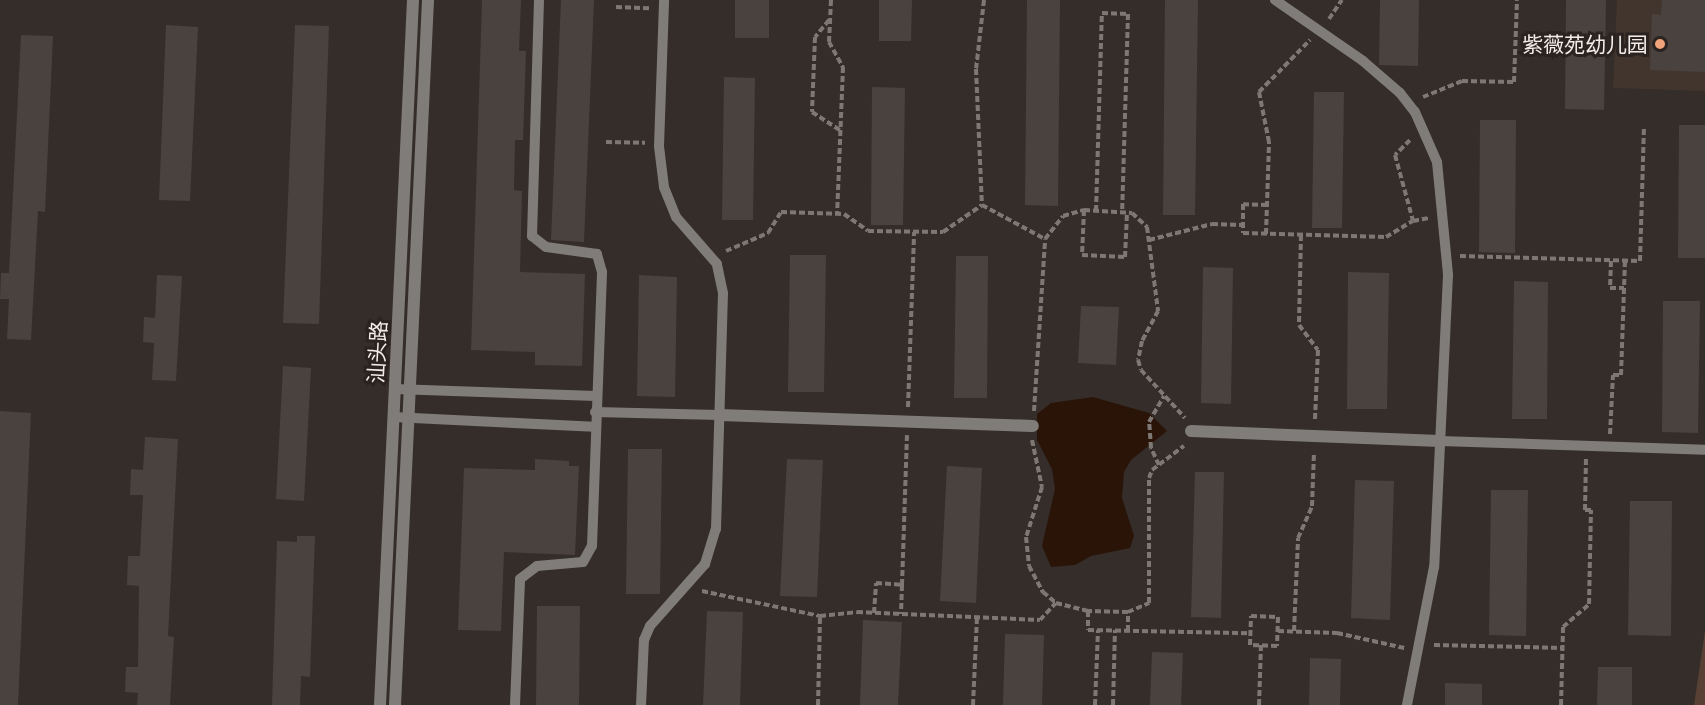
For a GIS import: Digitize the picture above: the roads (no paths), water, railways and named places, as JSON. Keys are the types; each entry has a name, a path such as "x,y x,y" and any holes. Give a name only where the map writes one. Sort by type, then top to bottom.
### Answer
{"street":[{"name":"汕头路","path":"380,705 413,0"},
{"name":"汕头路","path":"395,705 428,0"},
{"path":"719,415 1033,426"},
{"path":"1191,431 1440,441"}],"lane":[{"path":"515,705 520,579 537,566 583,562 592,546 594,427 602,260 586,251 537,244 530,225 539,0"},
{"path":"1275,0 1382,76 1408,103 1437,162 1448,256 1434,567 1407,705"},
{"path":"641,705 644,640 650,626 686,588 712,550 719,415 723,293 717,264 668,202 660,143 664,4"},
{"path":"395,388 596,396"},
{"path":"595,412 719,415"},
{"path":"393,417 594,427"},
{"path":"1440,441 1705,450"}],"place":[{"name":"紫薇苑幼儿园","path":"1660,44"}]}
